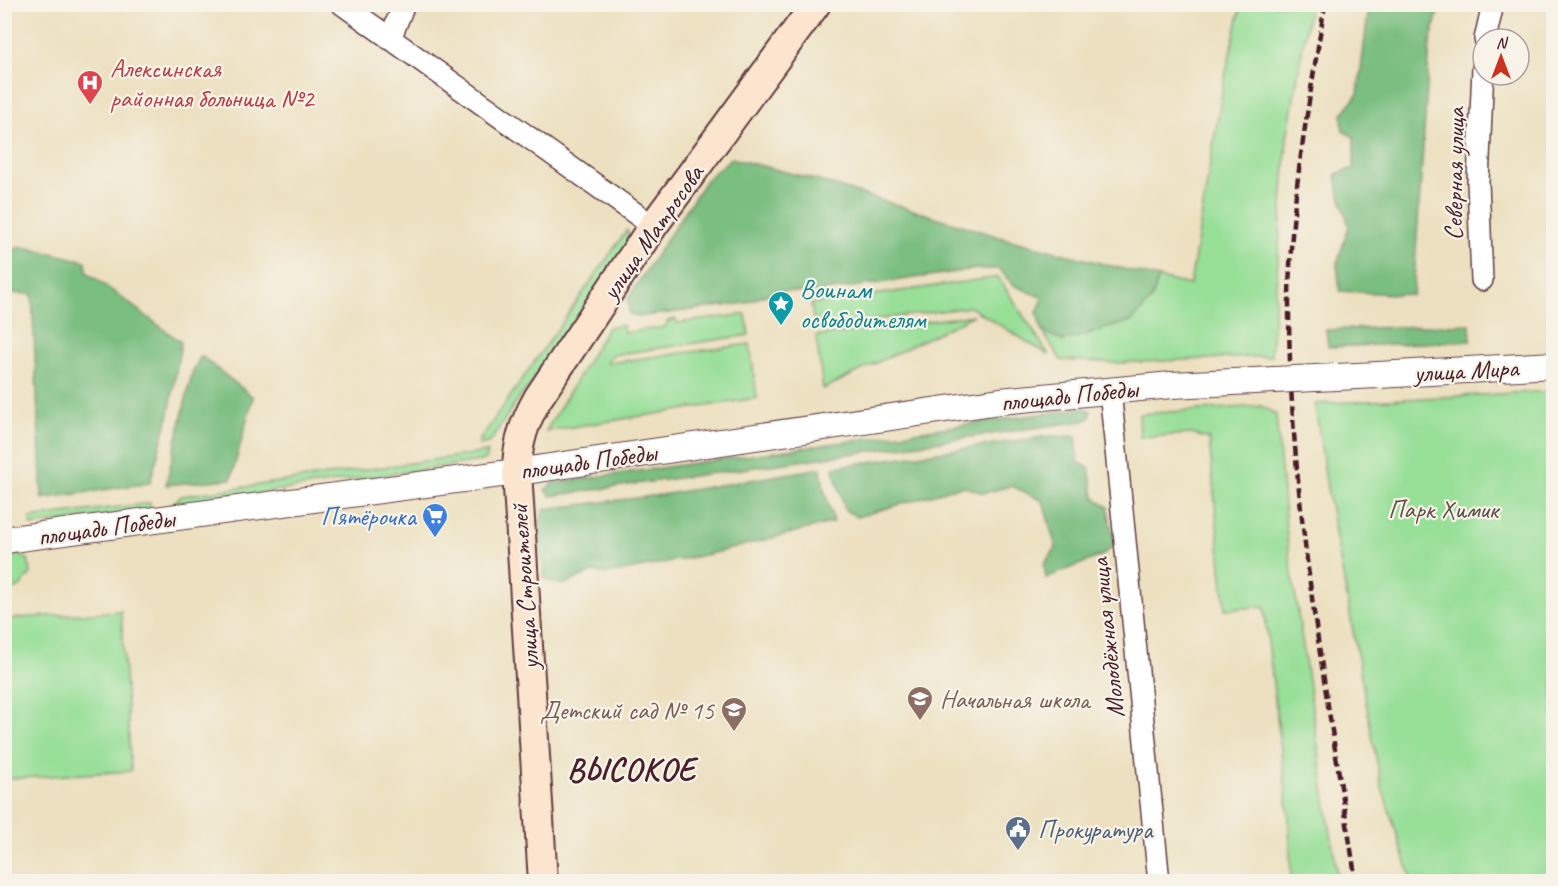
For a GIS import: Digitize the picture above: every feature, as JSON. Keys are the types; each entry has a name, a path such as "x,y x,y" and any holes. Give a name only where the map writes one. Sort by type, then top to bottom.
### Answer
{"main road":[{"name":"улица Матросова","path":"517,472 518,443 524,423 538,398 653,226 816,4"},
{"name":"улица Строителей","path":"517,472 543,882"}],"street":[{"path":"342,4 653,226"},
{"path":"390,39 404,4"},
{"path":"1487,27 1492,4"},
{"name":"Северная улица","path":"1482,87 1478,182 1482,280"},
{"name":"улица Мира","path":"1172,384 1554,365"},
{"name":"площадь Победы","path":"4,540 517,472 1000,401 1172,384"},
{"name":"Молодёжная улица","path":"1110,390 1159,882"}],"green space":[{"path":"1241,5 1310,5 1287,138 1271,356 1118,363 1061,360 1042,331 1063,341 1151,300 1159,278 1190,285 1224,81"},
{"path":"1369,5 1440,5 1430,43 1413,295 1340,291 1337,264 1349,226 1336,174 1354,168 1354,137 1343,131 1342,114 1358,94"},
{"path":"731,158 816,180 1006,239 1159,278 1151,300 1132,321 1063,341 1042,331 1037,313 1043,298 1013,285 999,269 977,269 810,293 777,290 746,303 637,317 629,313 628,298 706,180"},
{"path":"627,230 630,240 532,384 520,396 490,442 479,445 479,441"},
{"path":"24,247 86,261 87,272 181,342 169,414 150,483 42,499 32,294 5,293 5,251"},
{"path":"998,277 1049,355 970,307 815,328 811,304"},
{"path":"746,314 749,335 612,355 607,363 750,344 757,398 546,431 608,327 623,325 624,333 665,327 668,321 675,319 678,323"},
{"path":"974,315 823,389 816,336"},
{"path":"1470,324 1471,341 1328,347 1326,330"},
{"path":"201,356 253,397 231,479 166,485 192,373"},
{"name":"Парк Химик","path":"1553,391 1553,881 1412,881 1381,785 1327,488 1315,404"},
{"path":"1261,406 1276,414 1287,539 1338,881 1291,881 1289,818 1264,607 1225,609 1209,439 1192,434 1140,437 1139,414"},
{"path":"1083,408 1091,411 1090,418 1083,421 551,496 545,490 554,483"},
{"path":"1051,436 1076,436 1078,462 1089,468 1094,497 1108,507 1114,545 1103,555 1046,578 1044,564 1056,548 1043,501 1012,486 983,493 962,486 857,517 845,510 833,467"},
{"path":"488,452 486,460 179,505 171,504 182,496"},
{"path":"821,468 824,490 834,522 714,553 608,574 594,572 564,584 552,582 544,577 538,524 545,509 661,495"},
{"path":"150,503 150,509 32,526 30,518"},
{"path":"17,554 28,559 31,573 20,587 5,593 5,556"},
{"path":"121,611 131,771 5,779 5,619"}],"railway":[{"path":"1325,4 1301,155 1292,230 1289,306 1291,379 1295,451 1312,595 1356,882"}],"place":[{"name":"Алексинская районная больница №2","path":"90,106"},
{"name":"Воинам освободителям","path":"781,327"},
{"name":"Пятёрочка","path":"435,539"},
{"name":"Начальная школа","path":"920,722"},
{"name":"Детский сад № 15","path":"734,733"},
{"name":"Прокуратура","path":"1018,852"}],"district":[{"name":"ВЫСОКОЕ","path":"632,769"}]}
